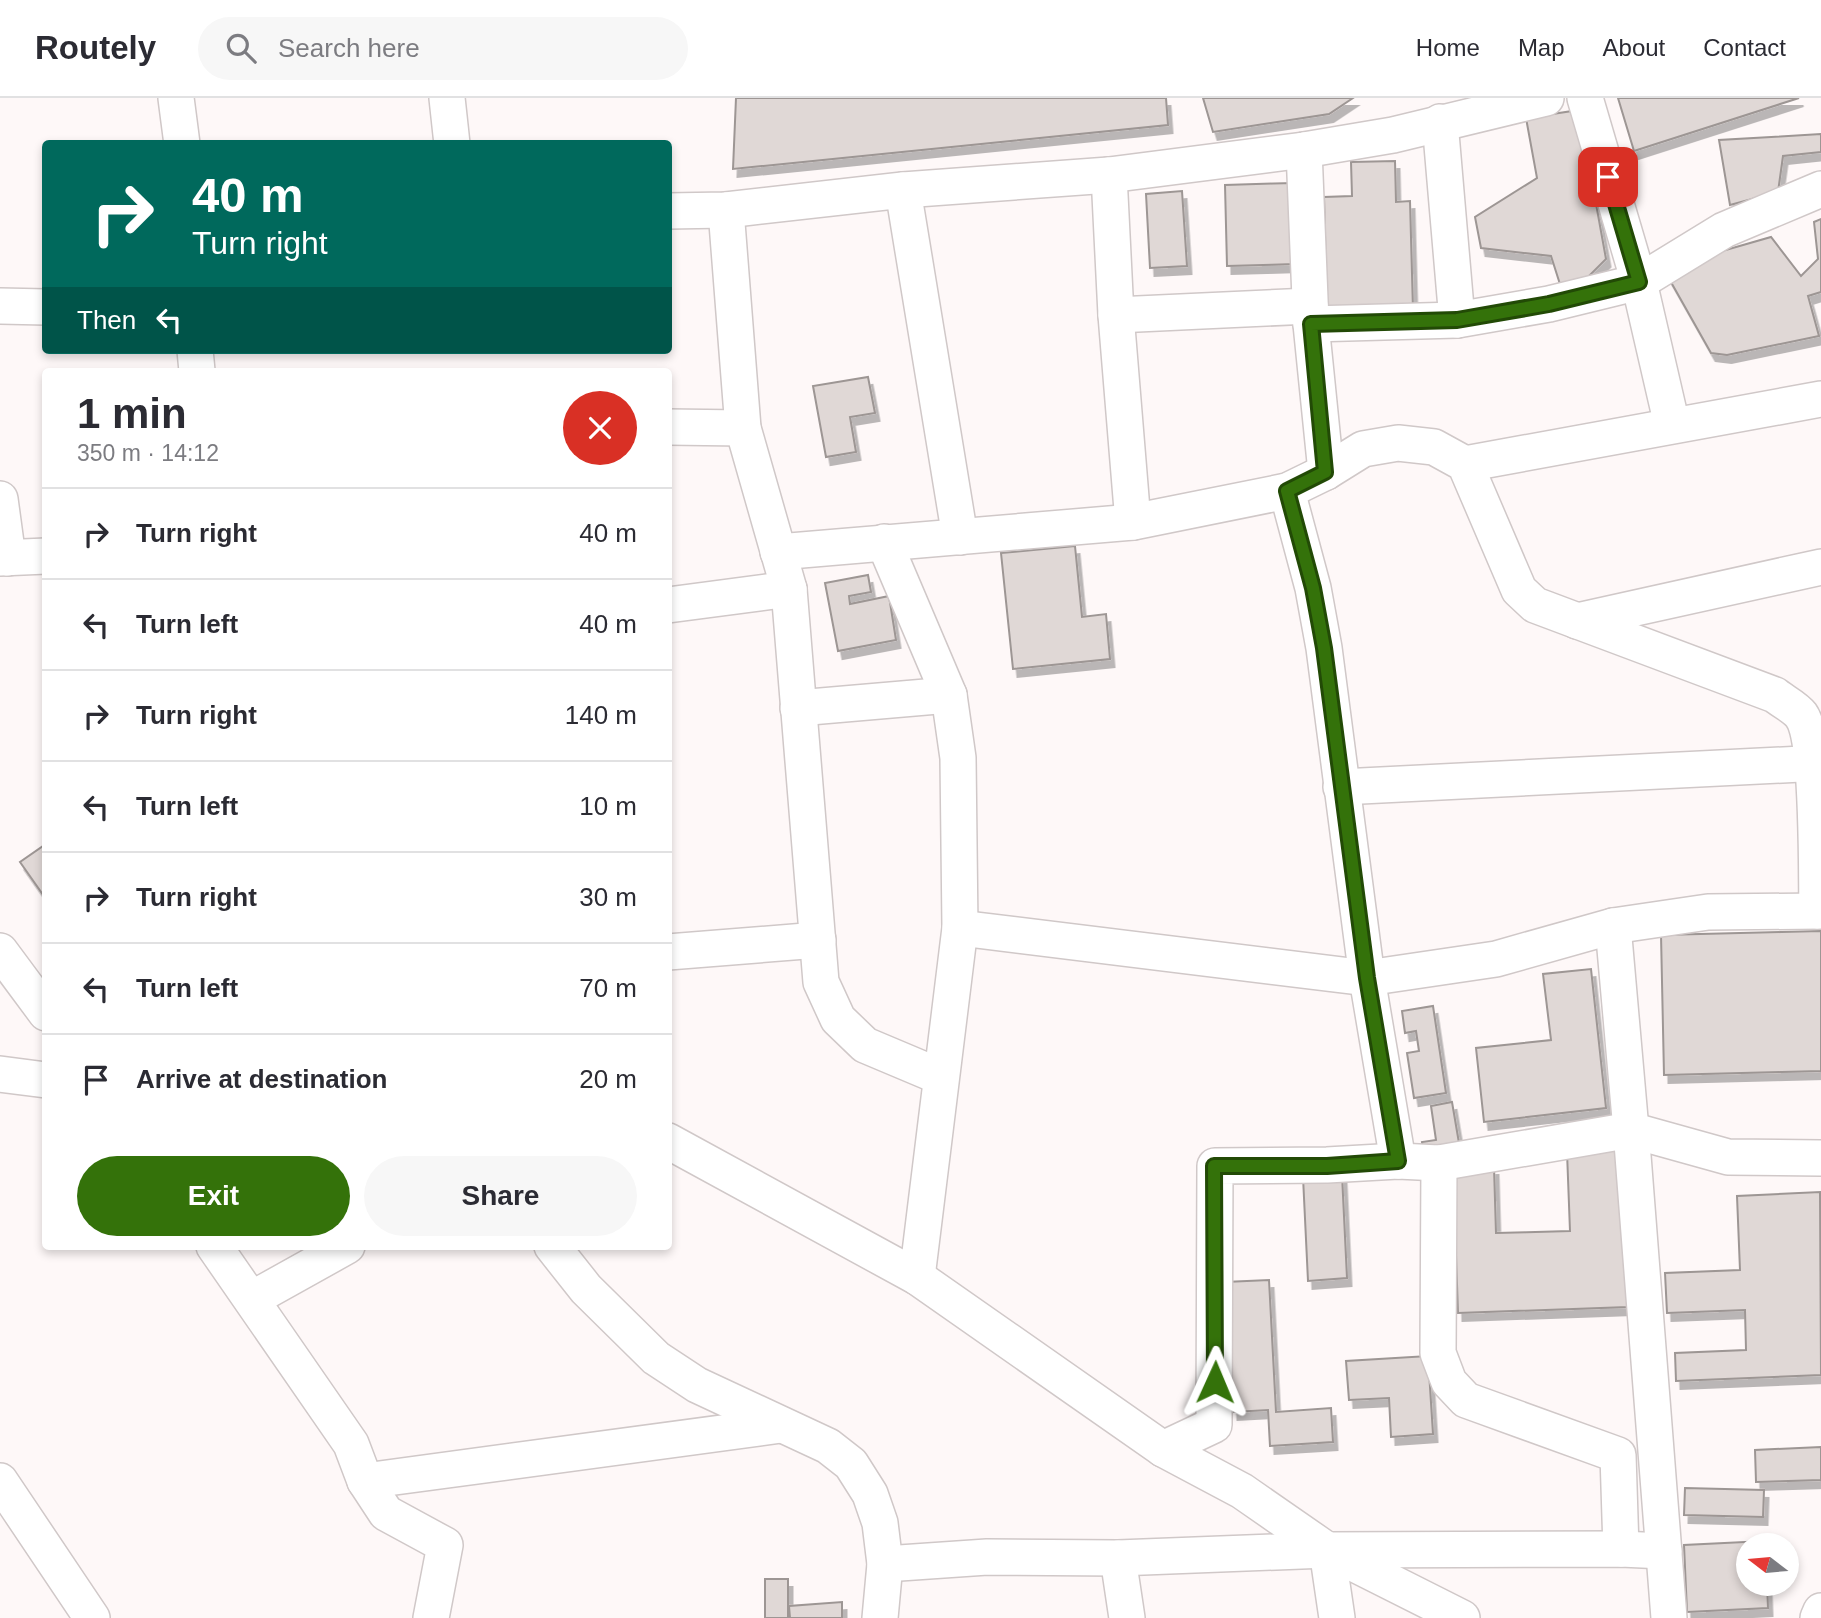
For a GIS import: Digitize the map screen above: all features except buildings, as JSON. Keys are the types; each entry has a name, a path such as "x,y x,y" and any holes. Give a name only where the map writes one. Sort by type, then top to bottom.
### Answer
{"street":[{"path":"176,98 181,140"},
{"path":"447,98 452,140"},
{"path":"672,211 726,210 903,190 1109,175 1304,150 1393,135 1546,98"},
{"path":"1585,98 1639,282 1672,425"},
{"path":"1440,122 1457,320"},
{"path":"1304,150 1311,315 1325,472"},
{"path":"1109,175 1116,315 1133,522"},
{"path":"1116,315 1311,315 1457,320 1549,304 1639,282 1724,230 1821,189"},
{"path":"903,190 960,537"},
{"path":"726,210 743,428 789,589 821,982 838,1019 865,1045 941,1077"},
{"path":"0,306 42,307"},
{"path":"1465,464 1821,400"},
{"path":"672,427 743,428"},
{"path":"778,552 1133,522 1287,491 1363,449 1398,443 1434,447 1465,464 1519,590 1535,605 1720,672 1774,695 1801,715 1817,764 1819,911 1708,912 1613,926 1496,959 1367,978 960,928"},
{"path":"1287,491 1313,588 1322,636 1367,978 1398,1161"},
{"path":"0,499 4,558 42,556"},
{"path":"884,542 949,695 958,758 960,928 917,1278"},
{"path":"1577,621 1821,567"},
{"path":"672,604 789,589"},
{"path":"798,708 949,695"},
{"path":"1341,787 1817,764"},
{"path":"1613,926 1669,1618"},
{"path":"672,952 818,940"},
{"path":"0,951 42,1008"},
{"path":"0,1074 42,1079"},
{"path":"1163,1449 1214,1425 1214,1166 1327,1166 1398,1161 1439,1163 1631,1130 1728,1157 1821,1158"},
{"path":"672,1143 917,1278 1163,1449 1242,1491 1327,1550 1462,1618"},
{"path":"1439,1163 1438,1353 1449,1382 1466,1400 1618,1455 1621,1549"},
{"path":"217,1250 351,1444 365,1481 386,1513 445,1545 430,1618"},
{"path":"252,1299 340,1250"},
{"path":"555,1250 586,1289 656,1358 697,1385 828,1446 850,1464 870,1494 880,1523 885,1564 880,1618"},
{"path":"365,1481 782,1424"},
{"path":"0,1481 85,1614"},
{"path":"885,1564 987,1557 1118,1558 1327,1550 1664,1550"},
{"path":"1327,1550 1337,1618"},
{"path":"1118,1558 1127,1618"},
{"path":"1818,1618 1821,1611"}],"route":[{"path":"1215,1382 1214,1166 1327,1166 1398,1161 1367,978 1324,648 1313,588 1287,491 1325,472 1311,324 1457,320 1549,304 1639,282 1608,177"}]}
